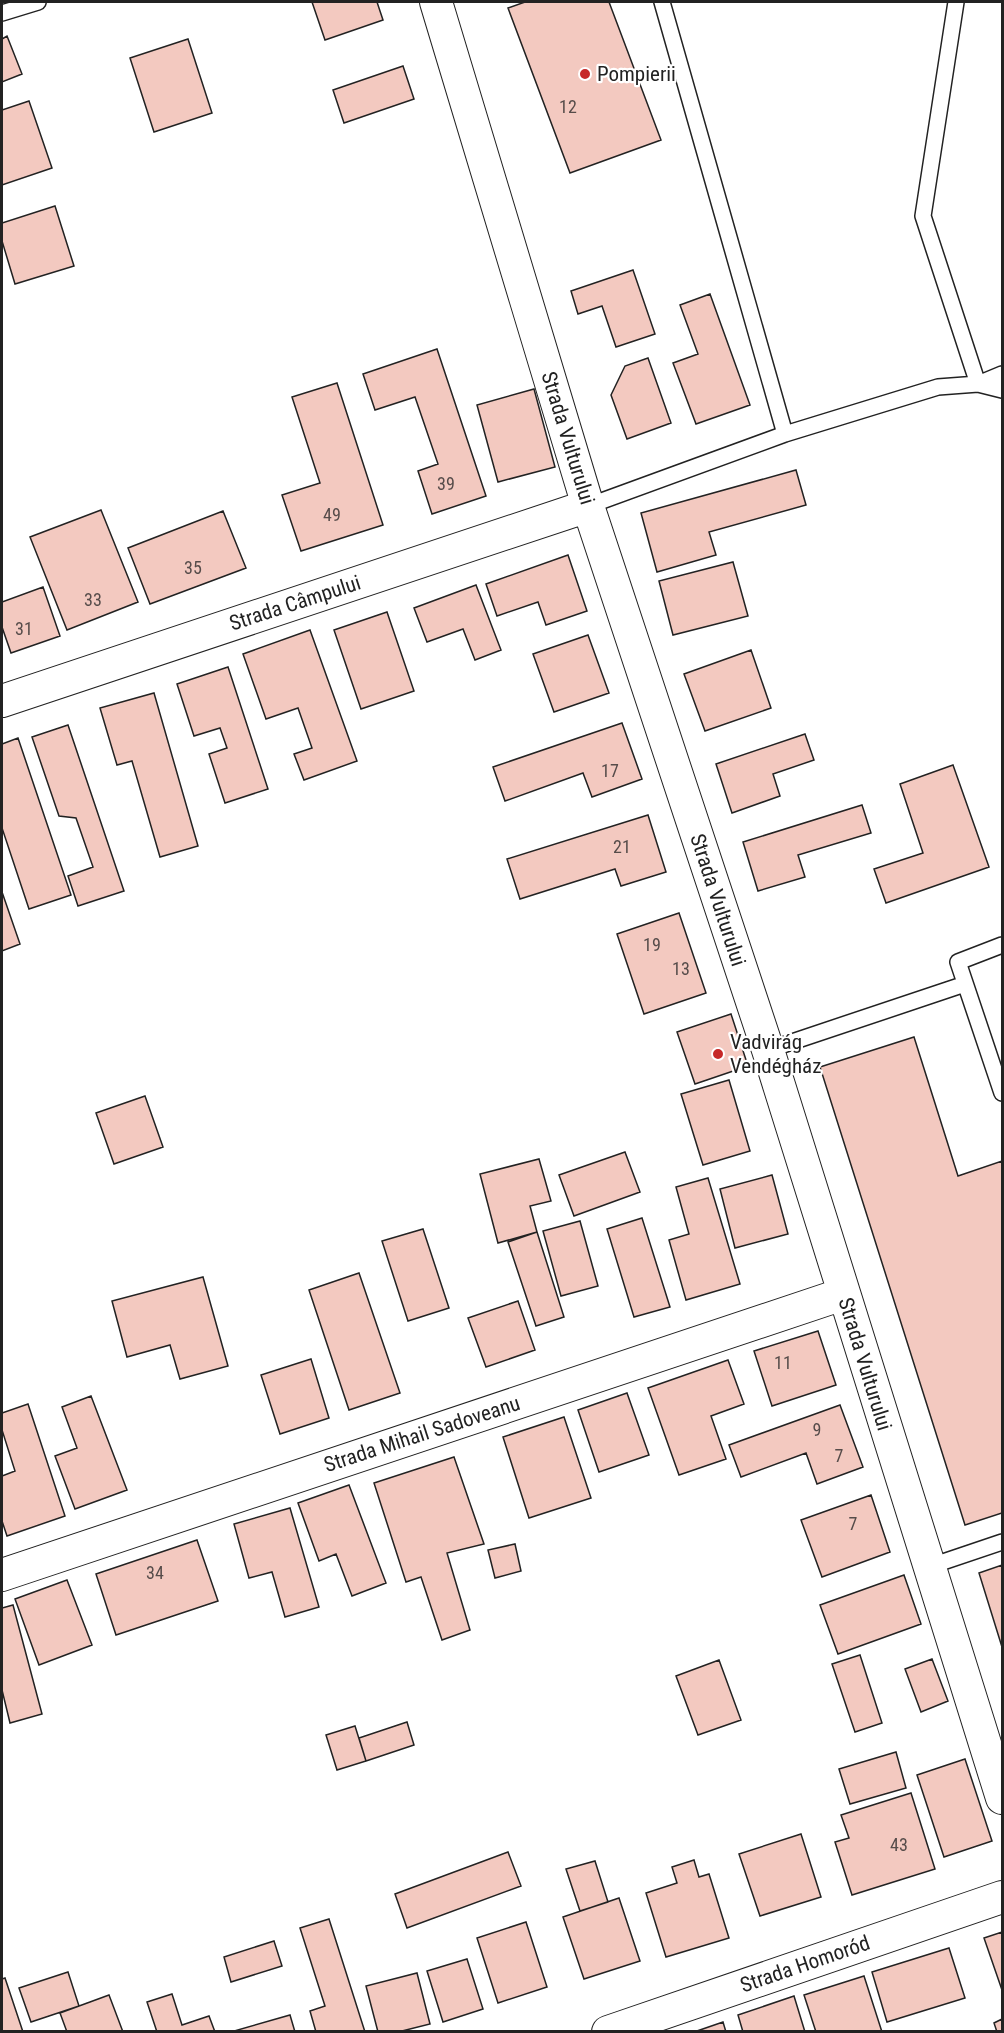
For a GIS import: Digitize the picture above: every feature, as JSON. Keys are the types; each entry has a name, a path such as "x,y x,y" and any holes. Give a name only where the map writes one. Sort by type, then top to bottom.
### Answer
{"street":[{"name":"Strada Vulturului","path":"436,2 588,506 768,1050 1002,1798"},
{"name":"Strada Câmpului","path":"2,701 588,506"},
{"name":"Strada Mihail Sadoveanu","path":"2,1575 843,1294"},
{"name":"Strada Homoród","path":"608,2031 1002,1897"}],"lane":[{"path":"2,13 38,2"},
{"path":"662,2 785,434"},
{"path":"956,2 923,216 978,384"},
{"path":"588,506 785,434 938,387 978,384 1002,375"},
{"path":"978,384 1002,390"},
{"path":"1002,945 958,962 1002,1093"},
{"path":"768,1050 965,984"},
{"path":"928,1567 1002,1542"}],"building":[{"path":"312,2 377,2 383,20 325,40"},
{"name":"Pompierii","path":"525,2 609,2 661,140 570,173 508,8"},
{"path":"7,36 22,74 2,82 2,39"},
{"path":"188,39 212,113 154,132 130,58"},
{"path":"403,66 414,99 344,123 333,90"},
{"path":"29,101 52,168 2,185 2,110"},
{"path":"55,206 74,266 15,284 2,241 2,223"},
{"path":"633,270 655,334 616,347 602,306 578,314 571,291"},
{"path":"710,294 750,405 696,424 673,363 698,354 680,305"},
{"path":"437,349 486,496 432,514 418,471 438,464 415,397 375,410 363,374"},
{"path":"648,358 671,423 627,439 611,395 625,366"},
{"path":"337,383 383,525 301,551 282,495 320,483 292,397"},
{"path":"534,389 555,467 498,482 477,405"},
{"path":"796,470 806,505 709,532 716,555 657,572 641,513"},
{"path":"101,510 138,602 67,630 30,537"},
{"path":"223,511 246,568 150,604 128,548"},
{"path":"568,555 587,611 546,625 538,602 497,616 486,584"},
{"path":"733,562 748,616 673,635 659,581"},
{"path":"476,585 501,650 475,660 463,629 427,642 414,608"},
{"path":"43,587 60,636 11,653 2,627 2,602"},
{"path":"387,612 414,691 361,709 334,630"},
{"path":"310,630 357,761 304,780 294,754 312,748 298,708 266,719 243,654"},
{"path":"588,635 609,693 554,712 533,654"},
{"path":"751,650 771,708 705,731 684,674"},
{"path":"228,667 268,789 225,803 209,754 227,748 220,728 194,736 177,684"},
{"path":"154,693 198,846 160,857 132,761 117,765 100,708"},
{"path":"622,723 642,779 592,797 583,773 505,801 493,767"},
{"path":"68,725 124,891 78,906 68,876 93,867 76,818 59,816 32,737"},
{"path":"805,734 814,760 773,774 780,796 732,813 716,764"},
{"path":"18,738 71,895 29,909 2,828 2,744"},
{"path":"953,765 989,867 886,903 874,869 923,853 900,784"},
{"path":"862,805 871,833 798,855 805,877 758,891 743,842"},
{"path":"648,815 666,872 621,886 615,869 520,899 507,859"},
{"path":"2,892 20,944 2,951"},
{"path":"679,913 706,993 644,1014 617,934"},
{"path":"731,1014 748,1066 695,1084 677,1032"},
{"path":"914,1037 958,1176 1002,1161 1002,1513 965,1525 820,1067"},
{"path":"729,1080 750,1151 703,1165 681,1094"},
{"path":"145,1096 163,1147 114,1164 96,1113"},
{"path":"625,1152 640,1192 574,1216 559,1175"},
{"path":"539,1159 551,1201 530,1206 537,1232 498,1243 480,1174"},
{"path":"772,1175 788,1234 735,1248 720,1189"},
{"path":"708,1178 740,1284 686,1300 669,1240 689,1234 676,1187"},
{"path":"642,1218 670,1307 634,1317 607,1229"},
{"path":"580,1221 598,1286 561,1296 543,1231"},
{"path":"423,1229 449,1308 408,1321 382,1241"},
{"path":"537,1232 564,1317 536,1326 508,1242"},
{"path":"359,1273 400,1393 349,1410 309,1290"},
{"path":"203,1277 228,1366 180,1379 170,1345 127,1357 112,1301"},
{"path":"518,1301 535,1350 486,1367 468,1318"},
{"path":"818,1331 836,1385 772,1406 754,1351"},
{"path":"311,1359 329,1418 280,1434 261,1375"},
{"path":"728,1360 744,1404 711,1416 726,1459 679,1475 648,1388"},
{"path":"627,1393 649,1455 599,1472 578,1410"},
{"path":"91,1396 127,1490 75,1509 55,1456 77,1448 62,1407"},
{"path":"28,1404 65,1516 7,1536 2,1521 2,1476 15,1471 2,1430 2,1413"},
{"path":"840,1405 863,1467 817,1484 806,1453 741,1477 729,1445"},
{"path":"564,1417 591,1498 529,1518 503,1437"},
{"path":"454,1457 484,1544 447,1553 470,1630 442,1640 421,1577 406,1582 374,1483"},
{"path":"349,1485 386,1583 352,1596 336,1554 319,1561 298,1503"},
{"path":"871,1495 890,1552 822,1577 801,1520"},
{"path":"290,1508 319,1607 285,1617 272,1572 249,1578 234,1524"},
{"path":"197,1540 218,1601 116,1635 96,1574"},
{"path":"515,1544 521,1571 495,1578 488,1550"},
{"path":"1002,1565 1002,1647 979,1573"},
{"path":"904,1575 921,1624 838,1654 820,1605"},
{"path":"67,1580 92,1645 39,1665 15,1599"},
{"path":"13,1605 42,1714 10,1723 2,1690 2,1608"},
{"path":"860,1655 882,1723 855,1732 832,1664"},
{"path":"932,1659 948,1701 921,1712 905,1669"},
{"path":"719,1660 741,1720 698,1735 676,1676"},
{"path":"407,1722 414,1745 366,1761 359,1738"},
{"path":"355,1726 366,1761 337,1770 326,1735"},
{"path":"896,1752 906,1788 850,1804 839,1769"},
{"path":"965,1759 992,1841 944,1857 917,1775"},
{"path":"911,1793 935,1869 852,1895 835,1842 849,1838 841,1815"},
{"path":"801,1834 821,1897 760,1916 739,1854"},
{"path":"508,1852 521,1886 407,1928 395,1894"},
{"path":"694,1860 699,1877 709,1874 729,1938 666,1957 646,1893 677,1883 672,1867"},
{"path":"595,1861 608,1902 580,1911 566,1869"},
{"path":"619,1898 640,1961 584,1979 563,1917"},
{"path":"329,1919 365,2032 316,2032 310,2011 325,2006 300,1928"},
{"path":"526,1922 547,1987 498,2003 477,1938"},
{"path":"1002,1932 1002,1990 984,1938"},
{"path":"274,1941 282,1966 231,1982 224,1957"},
{"path":"949,1948 965,1998 887,2022 872,1972"},
{"path":"467,1959 483,2009 443,2022 427,1971"},
{"path":"68,1972 79,2006 31,2022 19,1988"},
{"path":"417,1973 430,2024 398,2032 378,2032 366,1986"},
{"path":"864,1976 882,2032 816,2032 804,1995"},
{"path":"5,1978 23,2032 2,2032 2,1979"},
{"path":"172,1994 182,2025 209,2016 215,2032 157,2032 147,2002"},
{"path":"109,1995 123,2032 67,2032 60,2013"},
{"path":"794,1996 805,2032 743,2032 738,2015"},
{"path":"290,2015 295,2032 234,2032 234,2031"},
{"path":"1002,2019 1002,2032 997,2032 994,2023"},
{"path":"723,2022 726,2032 694,2032"}],"place":[{"name":"Pompierii","path":"585,74"},
{"name":"Vadvirág Vendégház","path":"718,1054"}]}
